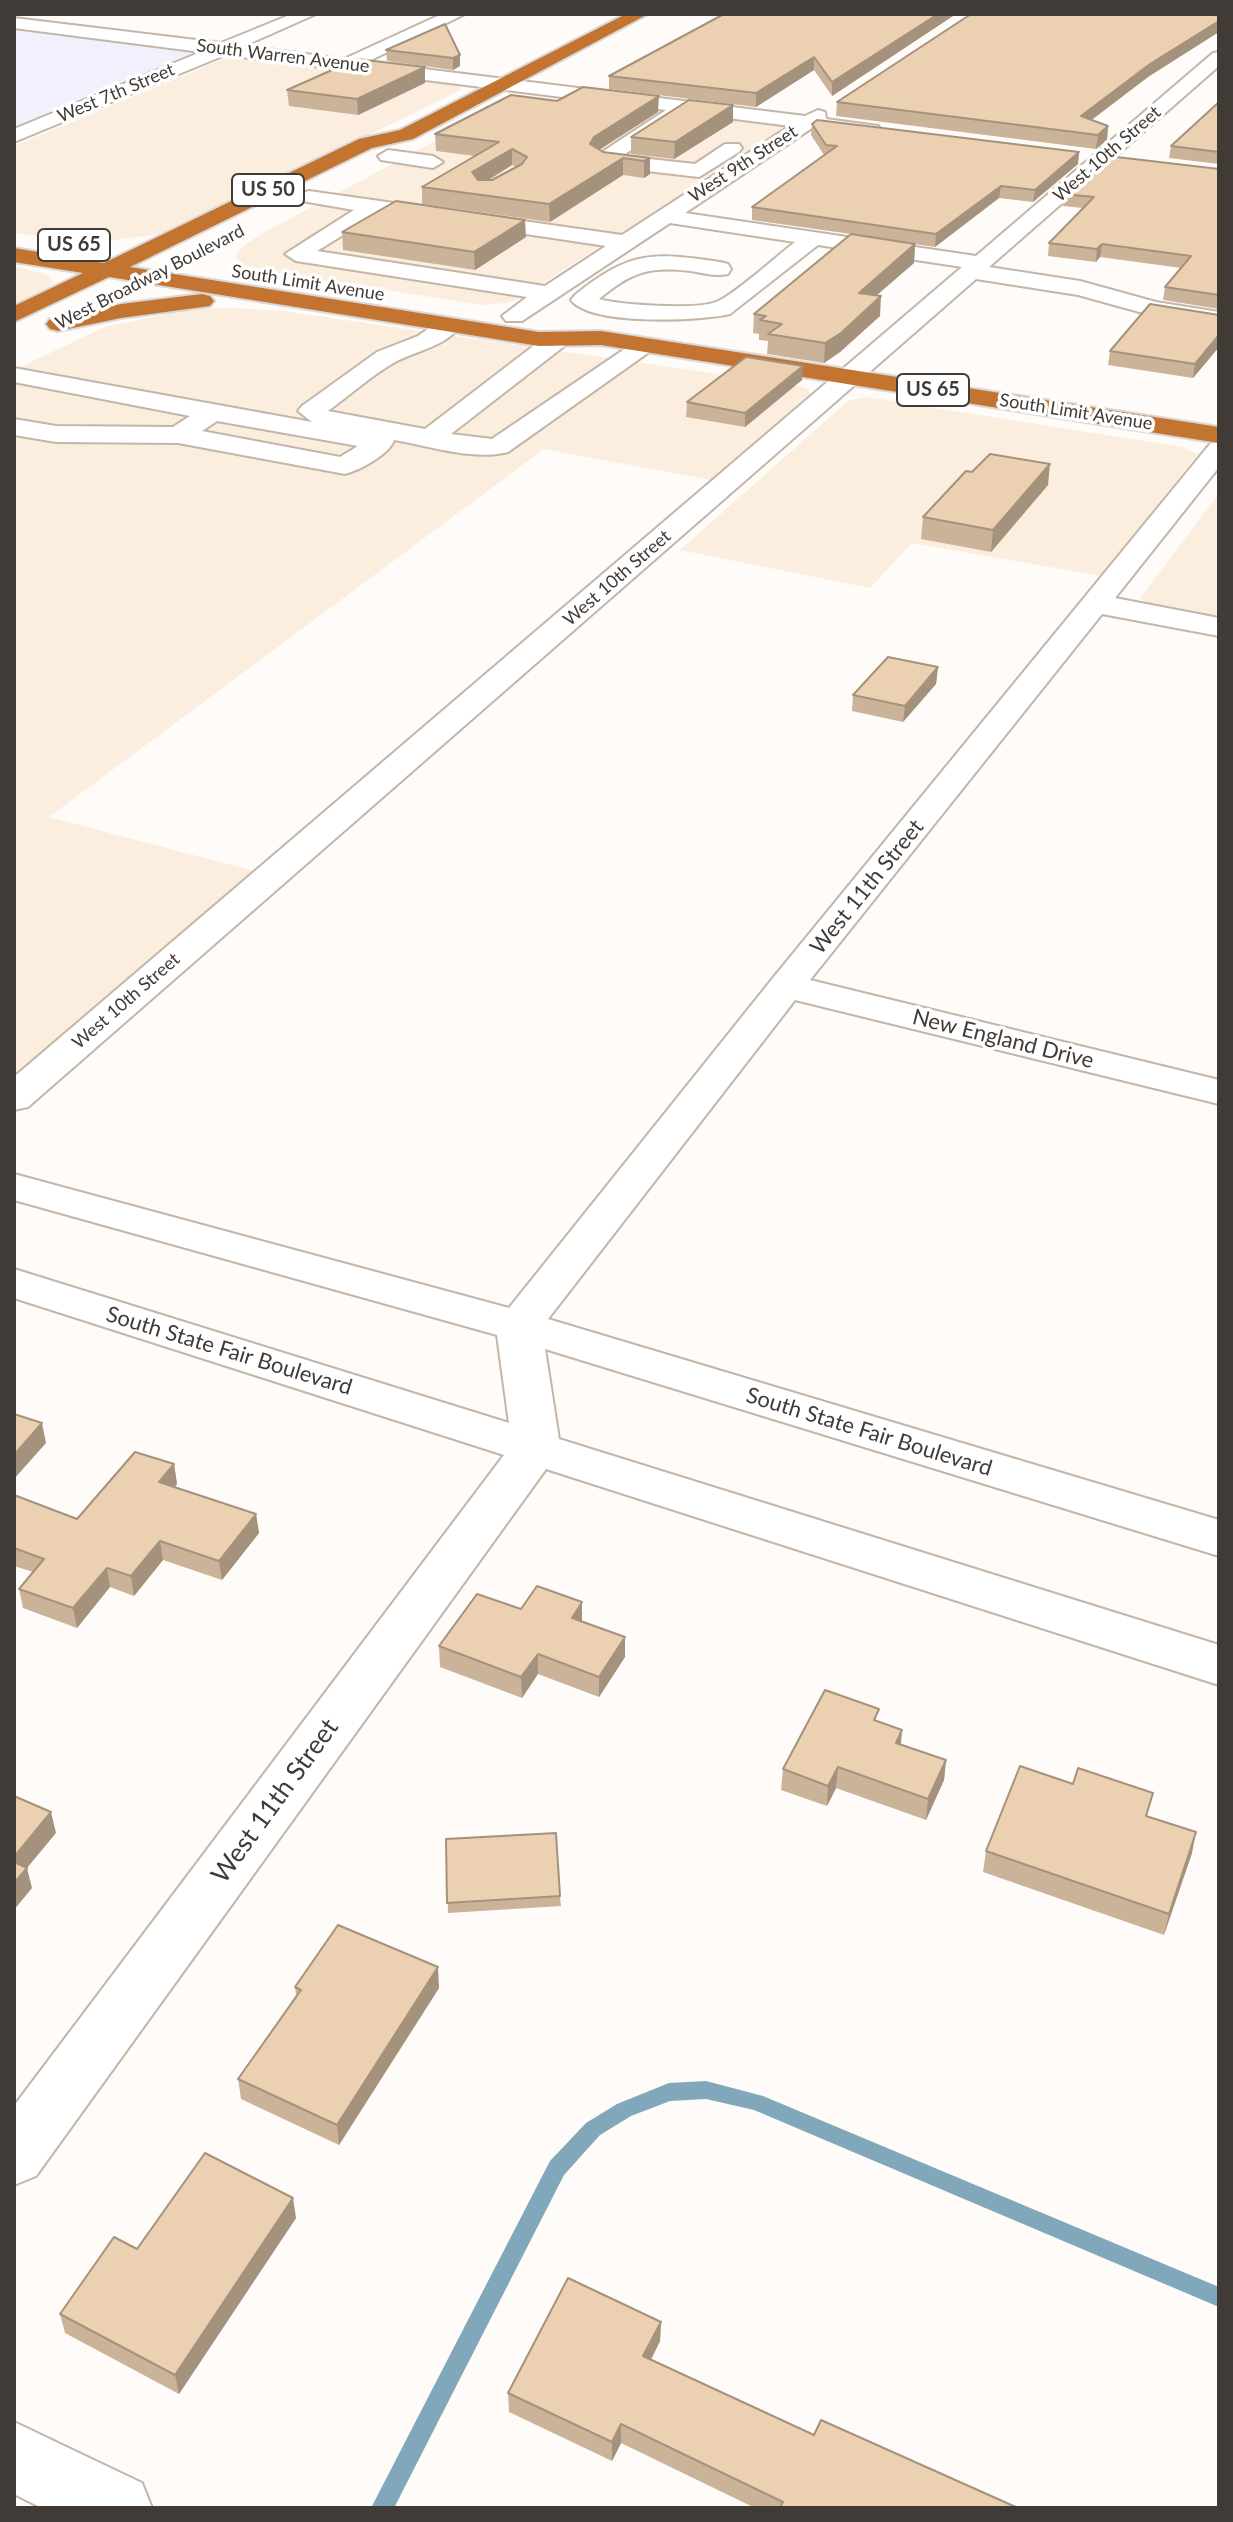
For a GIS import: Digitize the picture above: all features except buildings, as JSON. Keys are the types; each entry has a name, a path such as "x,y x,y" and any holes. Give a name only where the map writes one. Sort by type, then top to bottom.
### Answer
{"highway":[{"name":"West Broadway Boulevard","path":"14,315 366,143 406,135 639,14"},
{"name":"West Broadway Boulevard","path":"382,159 404,148 406,135"},
{"name":"US 50","path":"302,200 335,183"},
{"name":"South Limit Avenue","path":"14,235 561,324 601,338 642,345 1219,435"},
{"name":"South Limit Avenue","path":"14,255 449,325 558,339 601,338"},
{"name":"West Broadway Boulevard","path":"36,336 178,262"},
{"path":"58,324 193,301 294,300"}],"street":[{"name":"West 7th Street","path":"14,136 307,14"},
{"path":"347,64 456,14"},
{"name":"South Warren Avenue","path":"14,23 885,132"},
{"name":"West 10th Street","path":"14,1098 1219,57"},
{"path":"619,116 643,102"},
{"name":"West 9th Street","path":"514,316 833,106"},
{"path":"684,107 603,160 699,171 775,118"},
{"path":"1071,155 1131,162"},
{"path":"382,159 433,162 405,179"},
{"path":"302,200 407,211"},
{"path":"376,206 296,254 547,293"},
{"path":"439,215 549,231 650,260 724,266 674,304 680,312"},
{"path":"664,216 814,238 976,267 1080,288 1154,309 1219,319"},
{"path":"683,256 725,225"},
{"path":"522,248 549,231"},
{"path":"650,260 634,264 583,300 596,306 621,310 680,312 722,309 814,238"},
{"path":"469,281 496,264"},
{"path":"449,325 427,341 386,357 311,411 314,416 483,448 499,446 642,345 680,312"},
{"path":"430,438 558,339"},
{"path":"14,375 382,442 345,466 178,435 56,434 14,427"},
{"path":"178,435 213,413"},
{"name":"West 11th Street","path":"519,1326 786,986 1219,450"},
{"path":"1097,604 1219,627"},
{"name":"New England Drive","path":"786,986 1219,1092"},
{"name":"South State Fair Boulevard","path":"14,1187 519,1326 1219,1538"},
{"name":"South State Fair Boulevard","path":"14,1283 1219,1665"},
{"path":"519,1326 536,1447"},
{"name":"West 11th Street","path":"14,2156 536,1447"},
{"path":"14,2457 117,2508"}],"shaded area":[{"path":"14,28 192,50 194,54 14,127"},
{"path":"228,57 448,83 460,86 461,90 167,233 91,243 14,233 14,146"},
{"path":"532,96 786,127 518,299 506,303 481,305 255,269 239,263 236,255 243,246 263,233 518,97"},
{"path":"14,266 48,275 54,282 45,291 14,307"},
{"path":"191,309 283,311 794,385 808,389 811,395 711,480 544,449 49,817 254,871 14,1080 14,370 105,327"},
{"path":"865,397 1182,447 1198,454 1101,576 912,543 870,588 680,550 848,401"},
{"path":"1219,493 1219,618 1147,605 1141,597"}],"waterway":[{"path":"382,2508 557,2168 593,2129 624,2110 669,2092 706,2090 756,2102 1219,2297"}]}
